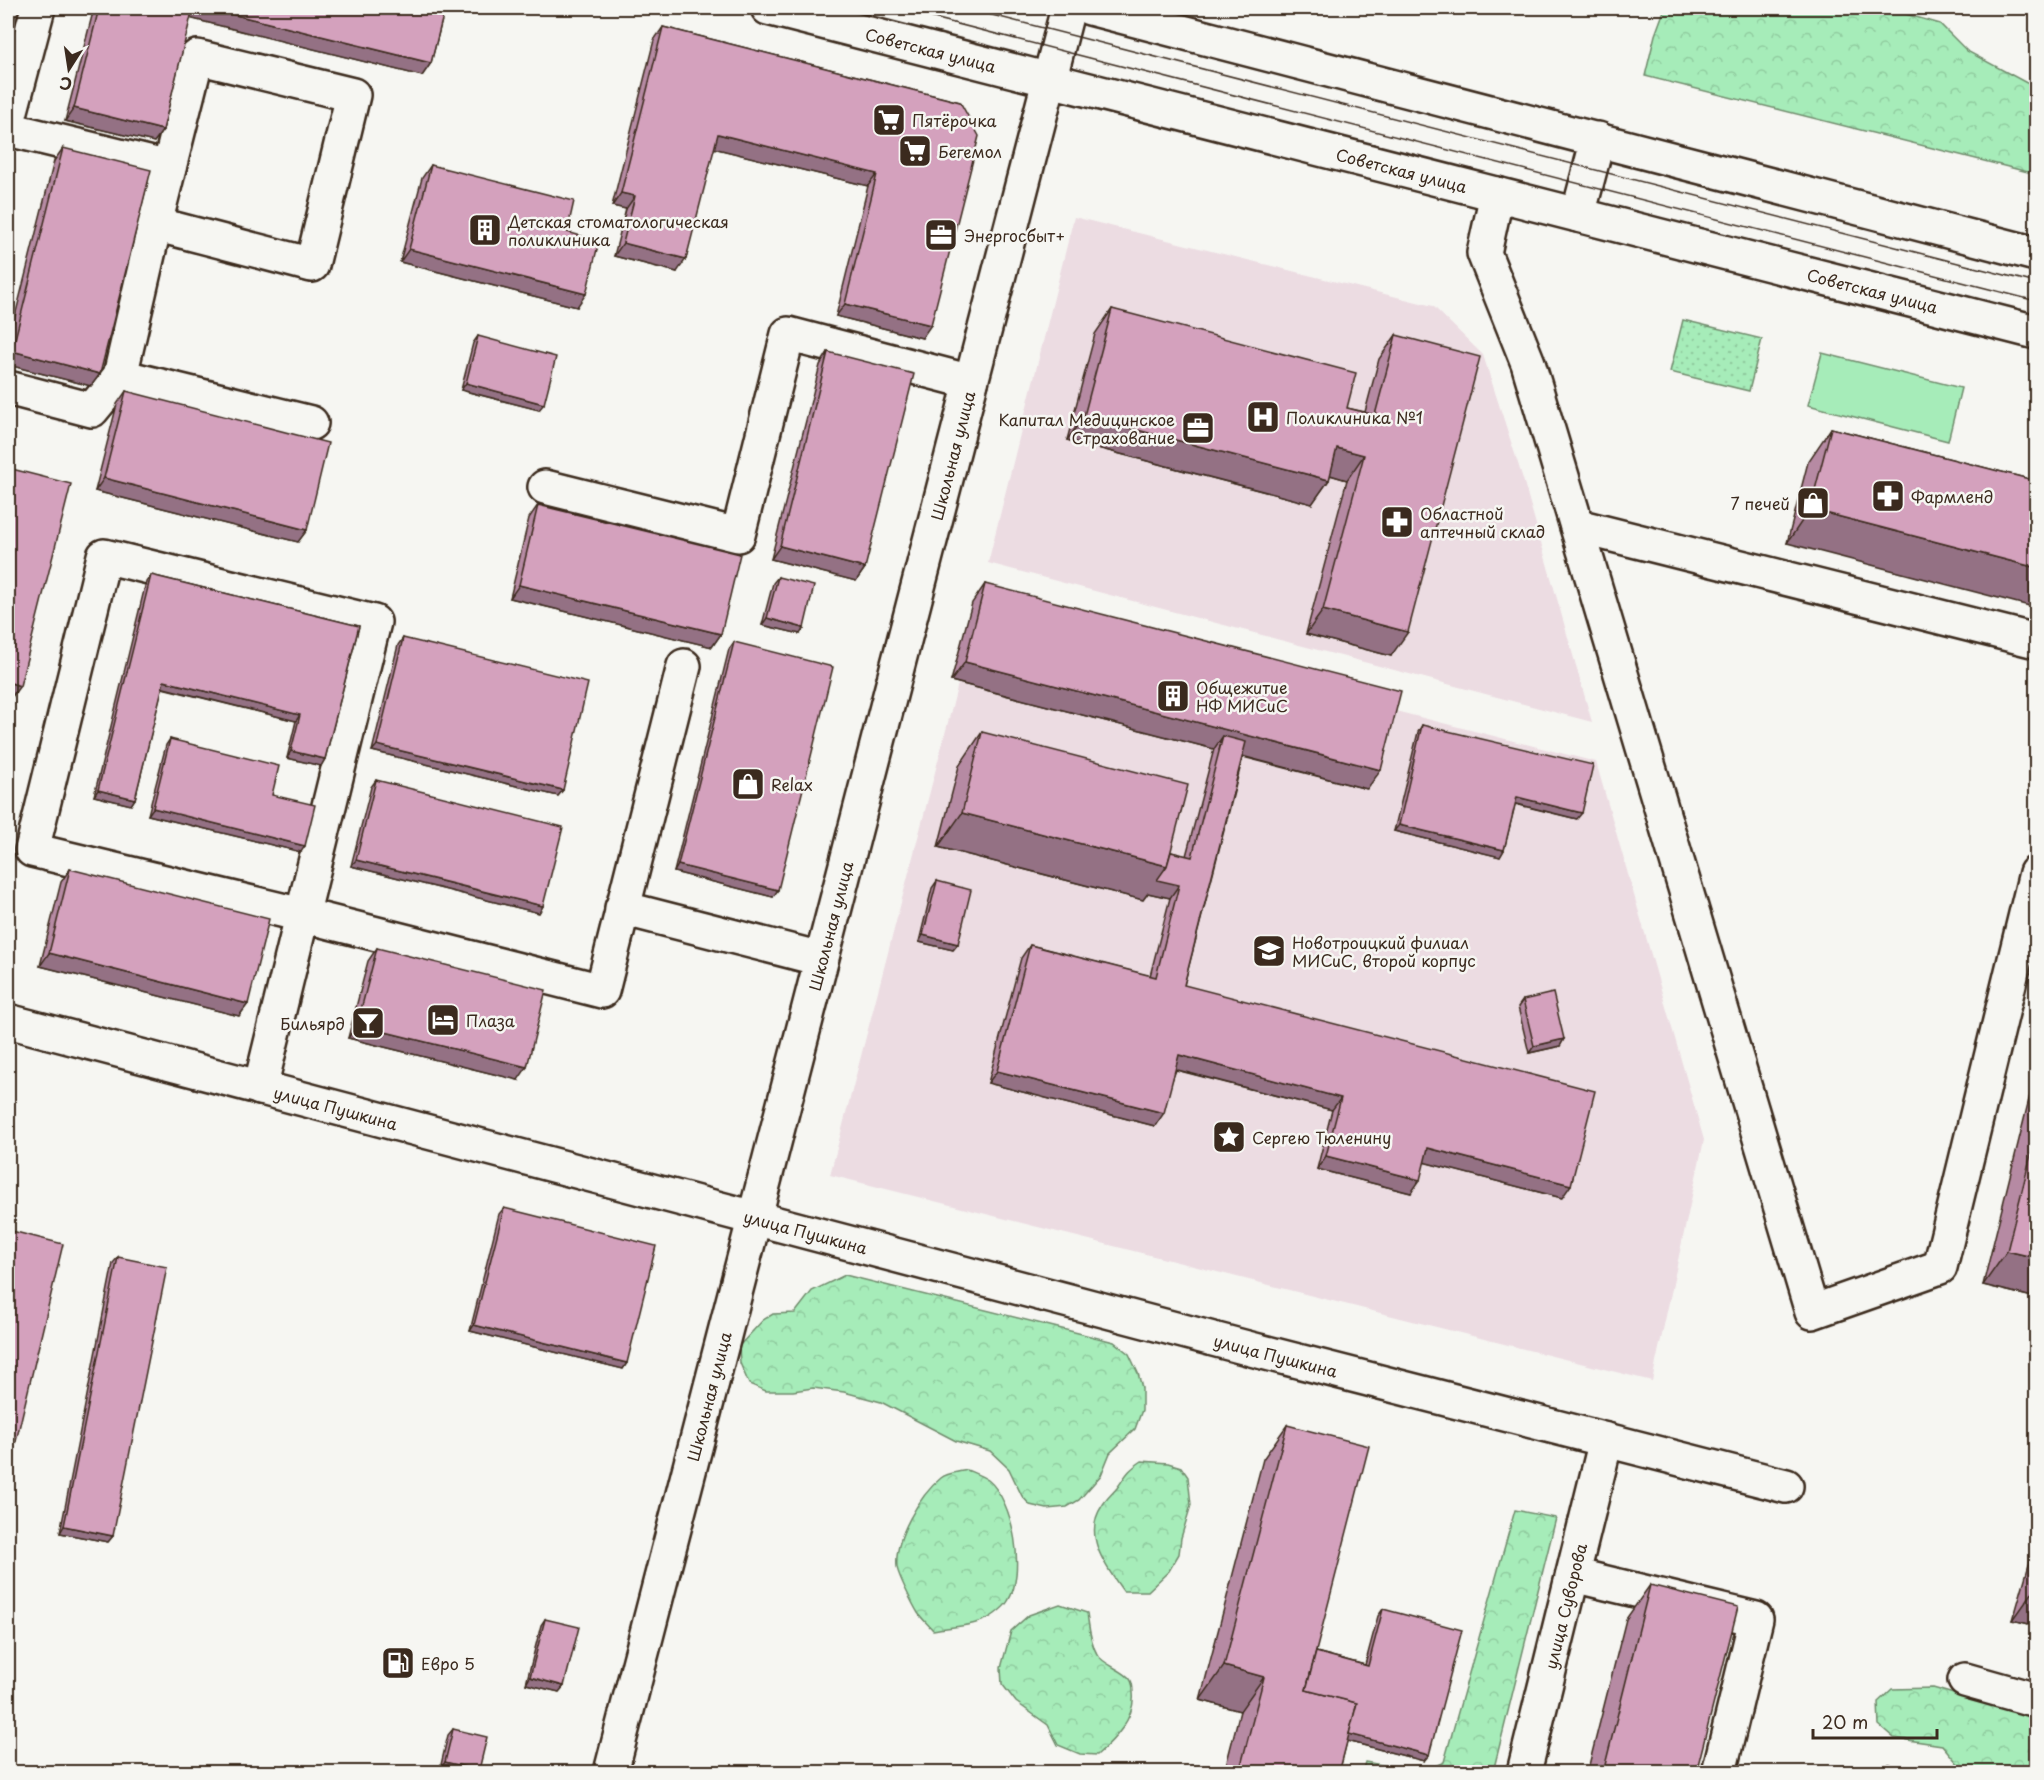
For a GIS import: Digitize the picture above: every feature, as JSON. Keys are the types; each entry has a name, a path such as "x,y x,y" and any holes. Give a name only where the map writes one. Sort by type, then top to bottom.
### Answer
{"street":[{"path":"8,122 38,8"},
{"name":"Советская улица","path":"768,8 2037,332"},
{"name":"Школьная улица","path":"611,1773 1068,8"},
{"path":"1090,8 2037,254"},
{"path":"8,388 92,410 120,375 155,224 197,57 353,95 312,265 155,224"},
{"path":"8,129 170,168"},
{"path":"1578,215 1598,139"},
{"path":"1497,195 1484,253 1528,363 1812,1312 1940,1267 2037,873"},
{"path":"545,486 738,534 788,334 971,382"},
{"path":"120,375 311,423"},
{"path":"1577,526 2037,641"},
{"path":"260,1088 302,915 374,622 104,556 32,850 302,915 602,991 684,666"},
{"path":"622,908 821,959"},
{"name":"улица Пушкина","path":"8,1021 1251,1349 1786,1486"},
{"name":"улица Суворова","path":"1524,1773 1606,1440"},
{"path":"1573,1575 1756,1620 1719,1773"},
{"path":"1965,1680 2037,1700"}],"shaded area":[{"name":"Поликлиника №1","path":"1074,217 1433,306 1483,355 1523,479 1592,722 988,563"},
{"name":"Новотроицкий филиал МИСиС, второй корпус","path":"972,603 1596,762 1704,1140 1652,1381 830,1175 958,684 951,681"}],"green space":[{"path":"1665,8 1885,8 1940,24 1967,51 2036,88 2036,174 1645,76 1655,35"},
{"path":"1683,320 1762,339 1749,391 1670,372"},
{"path":"1822,353 1961,388 1948,441 1808,405"},
{"path":"845,1275 1114,1342 1129,1354 1142,1388 1142,1410 1135,1429 1110,1453 1101,1475 1079,1500 1067,1507 1047,1509 1030,1505 1022,1496 1009,1469 990,1451 956,1441 881,1402 844,1392 813,1388 766,1391 749,1384 740,1363 739,1346 763,1320 773,1314 795,1313 812,1291"},
{"path":"1142,1461 1168,1463 1181,1467 1188,1477 1191,1505 1181,1538 1179,1554 1169,1571 1148,1591 1123,1591 1104,1561 1095,1539 1094,1528 1096,1517 1104,1503 1133,1467"},
{"path":"967,1470 988,1480 1005,1504 1016,1556 1013,1589 1006,1604 988,1618 973,1624 933,1630 918,1613 909,1597 897,1567 897,1556 904,1531 925,1495 944,1476"},
{"path":"1515,1510 1556,1518 1493,1772 1422,1772 1444,1762"},
{"path":"1060,1604 1087,1613 1091,1639 1097,1654 1127,1676 1132,1684 1133,1702 1127,1720 1117,1735 1097,1755 1080,1754 1058,1745 1048,1725 1016,1702 1002,1684 1001,1668 1011,1631 1029,1615"},
{"path":"1933,1688 2036,1718 2036,1772 1965,1772 1942,1745 1894,1738 1879,1725 1878,1702 1892,1689"},
{"path":"1365,1762 1421,1772 1362,1772"}],"building":[{"path":"99,8 193,8 163,130 74,108"},
{"path":"207,8 445,8 431,63"},
{"path":"663,27 960,102 979,136 931,325 845,304 877,174 718,134 686,259 623,243 635,196 621,193"},
{"path":"63,148 151,170 100,374 12,351"},
{"name":"Детская стоматологическая поликлиника","path":"431,165 574,201 567,232 599,241 586,294 409,249"},
{"path":"1112,309 1356,373 1347,408 1375,415 1396,335 1480,357 1408,632 1323,610 1364,455 1337,448 1329,480 1084,416"},
{"path":"478,336 556,357 544,404 466,383"},
{"path":"828,352 914,374 865,568 780,546"},
{"path":"126,391 328,443 307,530 104,478"},
{"path":"1831,428 2037,481 2037,568 1810,509"},
{"path":"8,468 71,484 20,686 8,682"},
{"path":"538,505 740,554 721,634 519,585"},
{"path":"151,575 359,626 325,759 291,751 300,715 164,681 135,799 98,790"},
{"path":"778,577 814,586 804,628 767,618"},
{"name":"Общежитие НФ МИСиС","path":"985,584 1401,691 1381,770 965,662"},
{"path":"403,638 588,683 563,790 377,745"},
{"name":"Relax","path":"734,642 833,667 778,890 678,865"},
{"path":"1422,725 1593,765 1582,813 1517,797 1504,850 1399,825"},
{"path":"982,732 1188,785 1167,866 962,813"},
{"path":"1223,736 1246,742 1184,985 1595,1091 1571,1185 1428,1148 1420,1180 1326,1156 1341,1098 1179,1055 1164,1113 997,1071 1030,945 1156,977 1179,885 1157,880 1167,866 1171,852 1192,857"},
{"path":"170,739 279,766 272,795 315,805 305,846 153,808"},
{"path":"376,780 563,827 543,906 356,860"},
{"path":"70,869 269,919 248,1004 49,953"},
{"path":"937,881 971,890 958,944 923,935"},
{"name":"Плаза","path":"377,948 546,990 527,1067 357,1025"},
{"path":"1553,993 1564,1039 1534,1046 1523,1000"},
{"path":"2037,1130 2037,1258 2007,1251"},
{"path":"504,1208 656,1246 627,1363 474,1325"},
{"path":"8,1230 63,1244 8,1475"},
{"path":"118,1257 167,1267 113,1536 64,1526"},
{"path":"1287,1425 1369,1446 1306,1690 1357,1703 1339,1773 1239,1773 1264,1677 1224,1666"},
{"path":"1650,1585 1738,1607 1696,1773 1603,1773"},
{"path":"1383,1609 1462,1630 1429,1755 1349,1734 1357,1703 1306,1690 1316,1652 1368,1666"},
{"path":"545,1619 579,1627 564,1686 530,1677"},
{"path":"453,1729 487,1737 479,1770 445,1762"},
{"path":"1888,1764 1920,1772 1920,1773 1886,1773"}],"tram line":[{"path":"895,8 2036,301"},
{"path":"965,8 2036,283"}],"place":[{"name":"Пятёрочка","path":"889,120"},
{"name":"Бегемол","path":"915,151"},
{"name":"Детская стоматологическая поликлиника","path":"485,230"},
{"name":"Энергосбыт+","path":"941,235"},
{"name":"Поликлиника №1","path":"1263,417"},
{"name":"Капитал Медицинское Страхование","path":"1198,428"},
{"name":"Фармленд","path":"1888,496"},
{"name":"7 печей","path":"1813,503"},
{"name":"Областной аптечный склад","path":"1397,522"},
{"name":"Общежитие НФ МИСиС","path":"1173,696"},
{"name":"Relax","path":"748,784"},
{"name":"Новотроицкий филиал МИСиС, второй корпус","path":"1269,951"},
{"name":"Плаза","path":"443,1020"},
{"name":"Бильярд","path":"368,1023"},
{"name":"Сергею Тюленину","path":"1229,1137"},
{"name":"Евро 5","path":"398,1663"}]}
